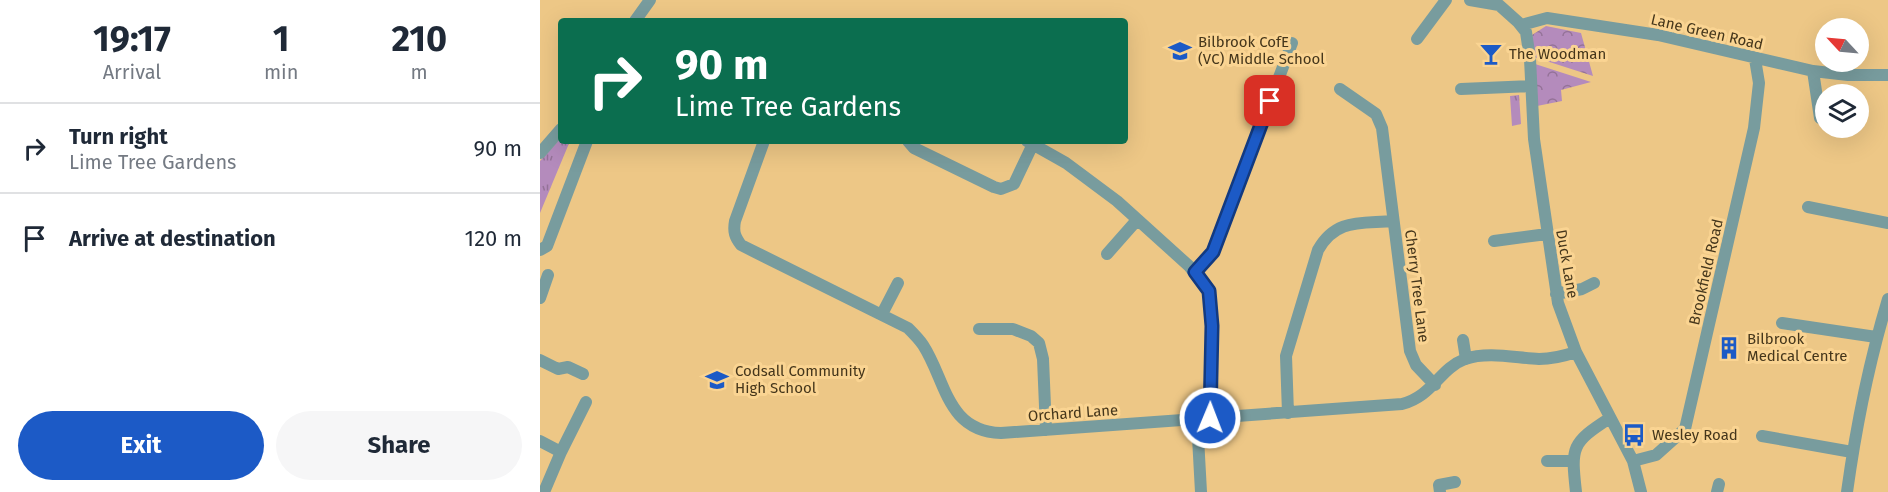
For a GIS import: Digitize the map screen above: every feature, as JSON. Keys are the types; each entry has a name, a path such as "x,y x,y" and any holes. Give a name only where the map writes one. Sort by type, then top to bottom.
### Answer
{"street":[{"path":"637,18 650,0"},
{"path":"1417,39 1446,0"},
{"path":"1470,0 1498,2 1521,25"},
{"name":"Lane Green Road","path":"1521,25 1547,18 1584,23 1658,35 1813,71 1848,75 1888,75"},
{"name":"Duck Lane","path":"1521,25 1528,40 1534,139 1556,294 1576,352 1633,460 1641,492"},
{"path":"1195,272 1213,252 1292,43"},
{"name":"Brookfield Road","path":"1633,460 1656,455 1685,429 1754,128 1759,83 1755,59"},
{"path":"1813,71 1815,84"},
{"path":"1461,89 1531,86"},
{"path":"1340,88 1376,114 1380,121 1394,221"},
{"path":"540,153 558,132"},
{"path":"540,250 547,246 586,144"},
{"name":"Orchard Lane","path":"763,144 733,229 741,246 908,328 917,337 932,362 949,402 968,422 986,431 995,433 1046,430 1402,404 1423,396 1447,371 1466,359"},
{"path":"911,144 914,148 1001,189 1014,184 1029,144"},
{"path":"1033,144 1089,178 1195,272 1209,291 1212,326 1210,418"},
{"path":"1808,207 1888,222"},
{"path":"1107,254 1137,220"},
{"name":"Cherry Tree Lane","path":"1288,413 1286,356 1318,250 1332,232 1343,226 1394,221 1410,351 1416,365 1435,385"},
{"path":"1494,241 1547,234"},
{"path":"540,298 549,275"},
{"path":"882,314 898,283"},
{"path":"1556,294 1582,289 1594,283"},
{"path":"1846,492 1876,337 1888,299"},
{"path":"1782,323 1876,337"},
{"path":"979,330 1013,329 1031,336 1039,343 1043,359 1046,430"},
{"path":"1463,340 1466,359 1497,356 1554,358 1576,352"},
{"path":"540,360 558,369 568,367 583,374"},
{"path":"544,492 586,402"},
{"path":"1576,492 1572,461 1576,446 1581,439 1610,418"},
{"path":"1197,419 1201,492"},
{"path":"1762,436 1852,452"},
{"path":"540,441 561,452"},
{"path":"1547,461 1572,461"},
{"path":"1440,492 1439,485 1455,482"}],"green space":[{"path":"1546,26 1581,33 1593,76 1534,57 1532,35"},
{"path":"1532,63 1591,82 1561,90 1562,101 1537,106"},
{"path":"1519,95 1521,124 1512,126 1510,96"},
{"path":"558,141 558,144 569,144 540,213 540,161"}],"place":[{"name":"Bilbrook CofE (VC) Middle School","path":"1180,51"},
{"name":"The Woodman","path":"1491,54"},
{"name":"Bilbrook Medical Centre","path":"1729,348"},
{"name":"Codsall Community High School","path":"717,380"},
{"name":"Wesley Road","path":"1634,435"}],"route":[{"path":"1210,418 1212,326 1209,291 1195,272 1213,252 1270,101"}]}
